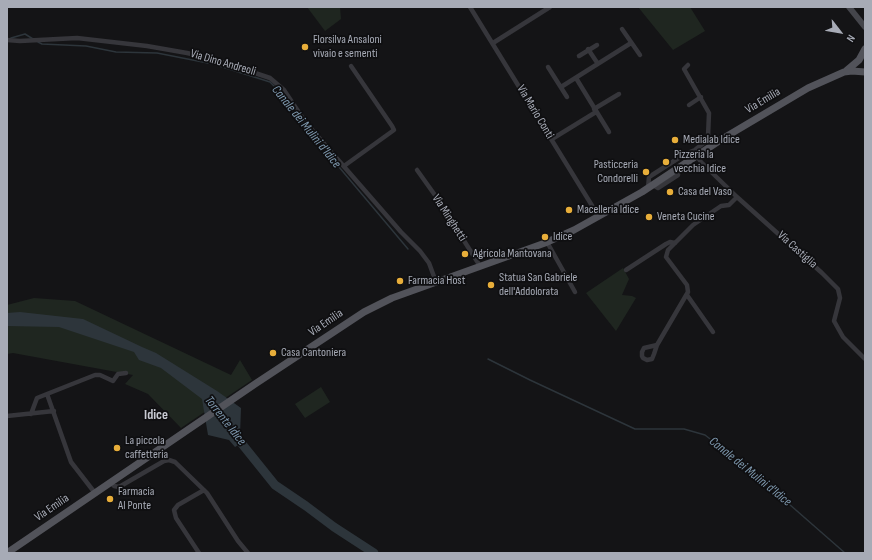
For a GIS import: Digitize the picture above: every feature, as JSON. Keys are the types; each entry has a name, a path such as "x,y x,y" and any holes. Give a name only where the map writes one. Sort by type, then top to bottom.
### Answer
{"main road":[{"name":"Via Emilia","path":"864,53 862,61 865,68"},
{"name":"Via Emilia","path":"7,552 364,312 392,298 547,242 574,230 651,187 678,169 696,153 808,88 844,72 855,65 864,53"},
{"name":"Via Emilia","path":"844,72 865,72"}],"street":[{"name":"Via Mario Conti","path":"470,7 599,217"},
{"path":"493,43 550,7"},
{"path":"849,7 865,26"},
{"path":"859,19 865,32"},
{"path":"622,29 640,55"},
{"name":"Via Dino Andreoli","path":"7,40 77,38 147,46 187,52 270,78 284,90 304,120 401,232 420,251 429,263 436,282"},
{"path":"561,87 631,43"},
{"path":"579,56 588,49 597,45"},
{"path":"588,49 598,64"},
{"path":"688,65 684,69 710,113 709,134 715,139 722,139"},
{"path":"344,166 394,130 351,66"},
{"path":"548,67 567,97"},
{"path":"576,78 609,132"},
{"path":"552,139 619,94"},
{"path":"689,105 701,97"},
{"name":"Via Emilia","path":"651,187 649,177 685,154 696,153 707,140 709,134"},
{"name":"Via Castiglia","path":"696,153 704,165 737,197 838,289 840,298 834,321 843,337 865,358"},
{"name":"Via Minghetti","path":"417,170 480,266"},
{"path":"656,345 687,295 688,289 687,285 666,257 668,250 693,225 721,206 729,205 737,197"},
{"path":"547,242 575,292"},
{"path":"626,270 666,244 670,242 675,243"},
{"path":"687,295 713,332"},
{"path":"31,414 37,398 95,375 100,375 113,381 118,374 126,373"},
{"path":"48,394 71,462 94,493"},
{"path":"7,416 54,411"},
{"path":"110,482 116,487 119,486 164,461 169,460 179,465 212,499 248,553"},
{"path":"118,476 123,481 129,481"},
{"path":"199,553 176,518 174,510 182,502 204,490"}],"shaded area":[{"path":"307,7 340,7 341,19 325,31"},
{"path":"638,7 690,7 705,31 673,50"},
{"path":"623,268 629,279 622,295 636,298 616,331 586,293"},
{"path":"34,298 75,301 231,375 240,360 252,380 181,428 148,394 125,384 133,375 13,353 7,354 7,305"},
{"path":"321,387 330,402 305,418 295,404"}],"water":[{"path":"20,312 83,319 156,353 217,391 241,408 240,435 244,441 235,447 229,440 208,435 202,399 161,368 139,360 134,352 59,327 7,326 7,313"}],"waterway":[{"name":"Canale dei Mulini d'Idice","path":"11,38 25,34 33,39"},
{"name":"Canale dei Mulini d'Idice","path":"38,42 42,44 86,46 116,52 157,53 213,64 270,82 282,94 291,110 408,249"},
{"name":"Canale dei Mulini d'Idice","path":"488,359 635,429 684,429 705,435 749,469 845,553"},
{"name":"Torrente Idice","path":"234,434 275,485 334,527 374,553"}],"place":[{"name":"Florsilva Ansaloni vivaio e sementi","path":"305,47"},
{"name":"Medialab Idice","path":"675,140"},
{"name":"Pizzeria la vecchia Idice","path":"666,162"},
{"name":"Pasticceria Condorelli","path":"646,172"},
{"name":"Casa del Vaso","path":"670,192"},
{"name":"Macelleria Idice","path":"569,210"},
{"name":"Veneta Cucine","path":"649,217"},
{"name":"Idice","path":"545,237"},
{"name":"Agricola Mantovana","path":"465,254"},
{"name":"Farmacia Host","path":"400,281"},
{"name":"Statua San Gabriele dell'Addolorata","path":"491,285"},
{"name":"Casa Cantoniera","path":"273,353"},
{"name":"La piccola caffetteria","path":"117,448"},
{"name":"Farmacia Al Ponte","path":"110,499"}],"district":[{"name":"Idice","path":"156,415"}]}
